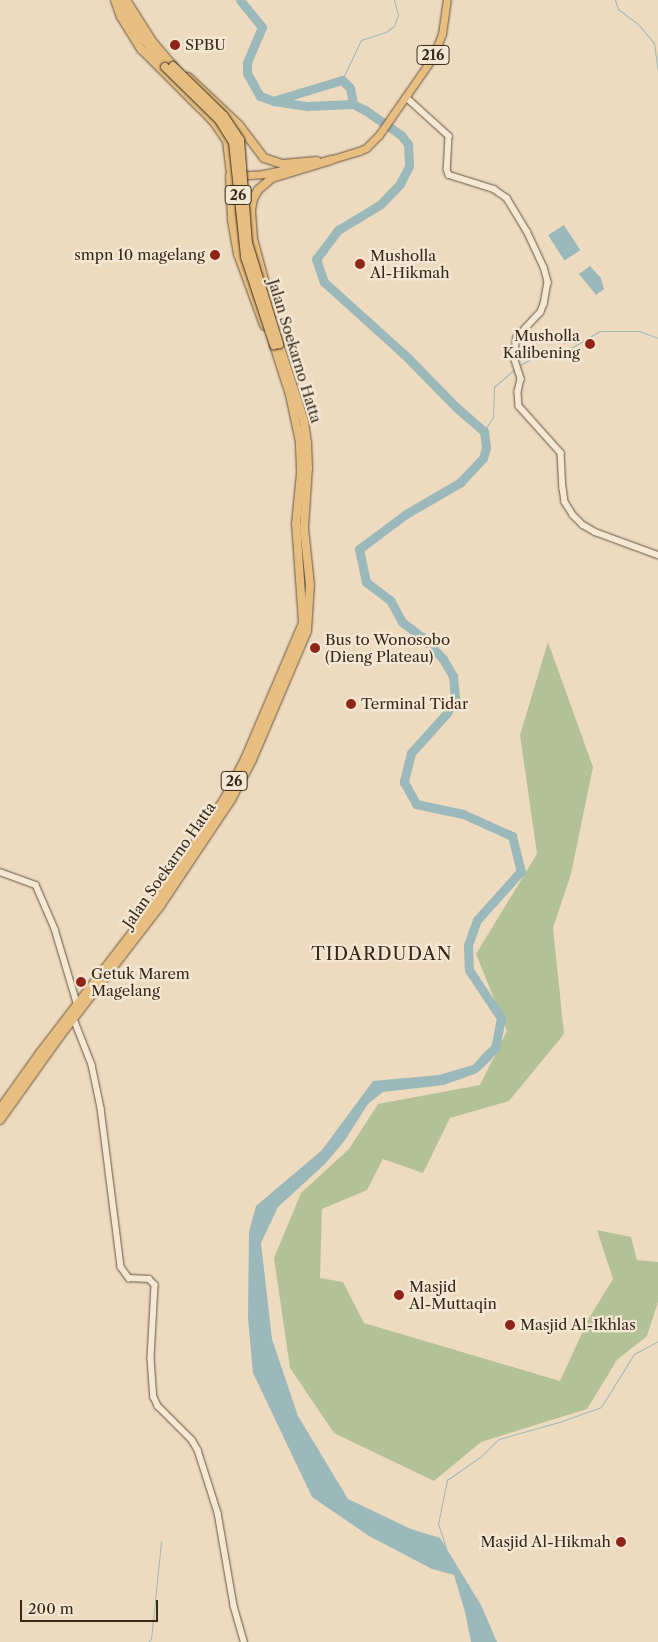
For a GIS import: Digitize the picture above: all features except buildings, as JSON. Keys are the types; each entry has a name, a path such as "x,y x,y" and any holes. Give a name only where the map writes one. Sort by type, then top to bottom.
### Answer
{"highway":[{"path":"115,0 121,17 142,50 200,108"},
{"name":"26","path":"119,0 130,21 169,66"},
{"name":"26","path":"126,0 169,66"},
{"path":"169,66 208,94 239,126 264,158 283,164 331,160"},
{"name":"Jalan Soekarno Hatta","path":"0,1109 74,1018 160,906 231,800 252,760 304,630 296,524 301,473 300,442 278,348 248,244 240,140 224,116 169,66"},
{"path":"278,348 253,239 251,210 253,199 258,190 272,178 331,160"},
{"path":"230,176 232,220 238,254 247,284 278,348"},
{"name":"Jalan Soekarno Hatta","path":"0,1120 77,1003 159,896 225,798 245,759 304,630"}],"main road":[{"name":"216","path":"230,176 263,174 331,160 366,148 379,135 433,57 442,34 447,0"},
{"path":"200,108 214,123 226,142 230,176"}],"street":[{"path":"403,100 449,136 447,169 449,175 494,189 507,198 527,231 544,267 548,282 541,312 514,344 514,357 521,379 518,400 519,406 530,420 541,429 561,453 563,460 562,488 566,502 573,515 583,525 595,532 658,555"},
{"path":"0,872 36,886 55,930 77,1003"},
{"path":"74,1018 92,1065 101,1108 117,1246 122,1269 129,1278 149,1279 155,1285 151,1353 154,1397 162,1410 192,1440 198,1450 218,1513 234,1606 244,1642"}],"green space":[{"path":"548,642 593,767 571,874 553,928 564,1034 509,1101 450,1118 423,1173 383,1159 367,1190 322,1209 320,1278 343,1282 364,1323 560,1381 589,1318 613,1279 597,1230 631,1237 637,1260 658,1262 658,1302 647,1336 617,1360 587,1409 481,1442 434,1481 334,1433 290,1368 274,1258 301,1193 349,1149 378,1104 480,1085 507,1031 476,954 537,854 520,735"}],"water":[{"path":"564,225 580,250 564,261 548,235"},
{"path":"590,266 601,278 604,289 596,295 579,274"},
{"path":"492,1045 492,1059 477,1073 444,1085 383,1092 368,1104 345,1140 325,1164 278,1207 261,1243 272,1339 298,1416 348,1499 411,1529 440,1538 481,1605 497,1642 471,1642 465,1612 454,1575 432,1569 369,1536 312,1497 253,1373 248,1318 249,1232 256,1206 322,1150 373,1081 439,1075 473,1065"}],"waterway":[{"path":"240,0 262,27 247,63 247,73 260,96 274,101 307,106 353,104 401,135 408,144 409,166 400,184 381,204 338,230 316,259 324,282 408,358 456,407 484,431 486,448 483,458 461,482 406,514 359,549 366,582 390,600 402,622 422,637 443,659 453,676 455,697 447,713 411,753 404,782 416,804 463,814 512,836 521,871 477,920 468,945 469,970 501,1018 495,1048 483,1059"},
{"path":"342,80 361,40 386,32 394,26 398,15 394,0"},
{"path":"615,0 618,9 638,24 654,43 658,73"},
{"path":"276,100 342,80 350,88 353,104"},
{"path":"518,366 533,358 573,347 600,331 639,331 658,338"},
{"path":"484,431 493,417 494,387 515,369"},
{"path":"446,1548 438,1524 447,1480 479,1458 499,1439 562,1421 601,1407 634,1354 658,1341"},
{"path":"148,1642 151,1639 161,1542"}],"place":[{"name":"SPBU","path":"175,45"},
{"name":"smpn 10 magelang","path":"215,255"},
{"name":"Musholla Al-Hikmah","path":"360,264"},
{"name":"Musholla Kalibening","path":"590,344"},
{"name":"Bus to Wonosobo (Dieng Plateau)","path":"315,648"},
{"name":"Terminal Tidar","path":"351,704"},
{"name":"Getuk Marem Magelang","path":"81,982"},
{"name":"Masjid Al-Muttaqin","path":"399,1295"},
{"name":"Masjid Al-Ikhlas","path":"510,1325"},
{"name":"Masjid Al-Hikmah","path":"621,1542"}],"district":[{"name":"TIDARDUDAN","path":"382,954"}]}
